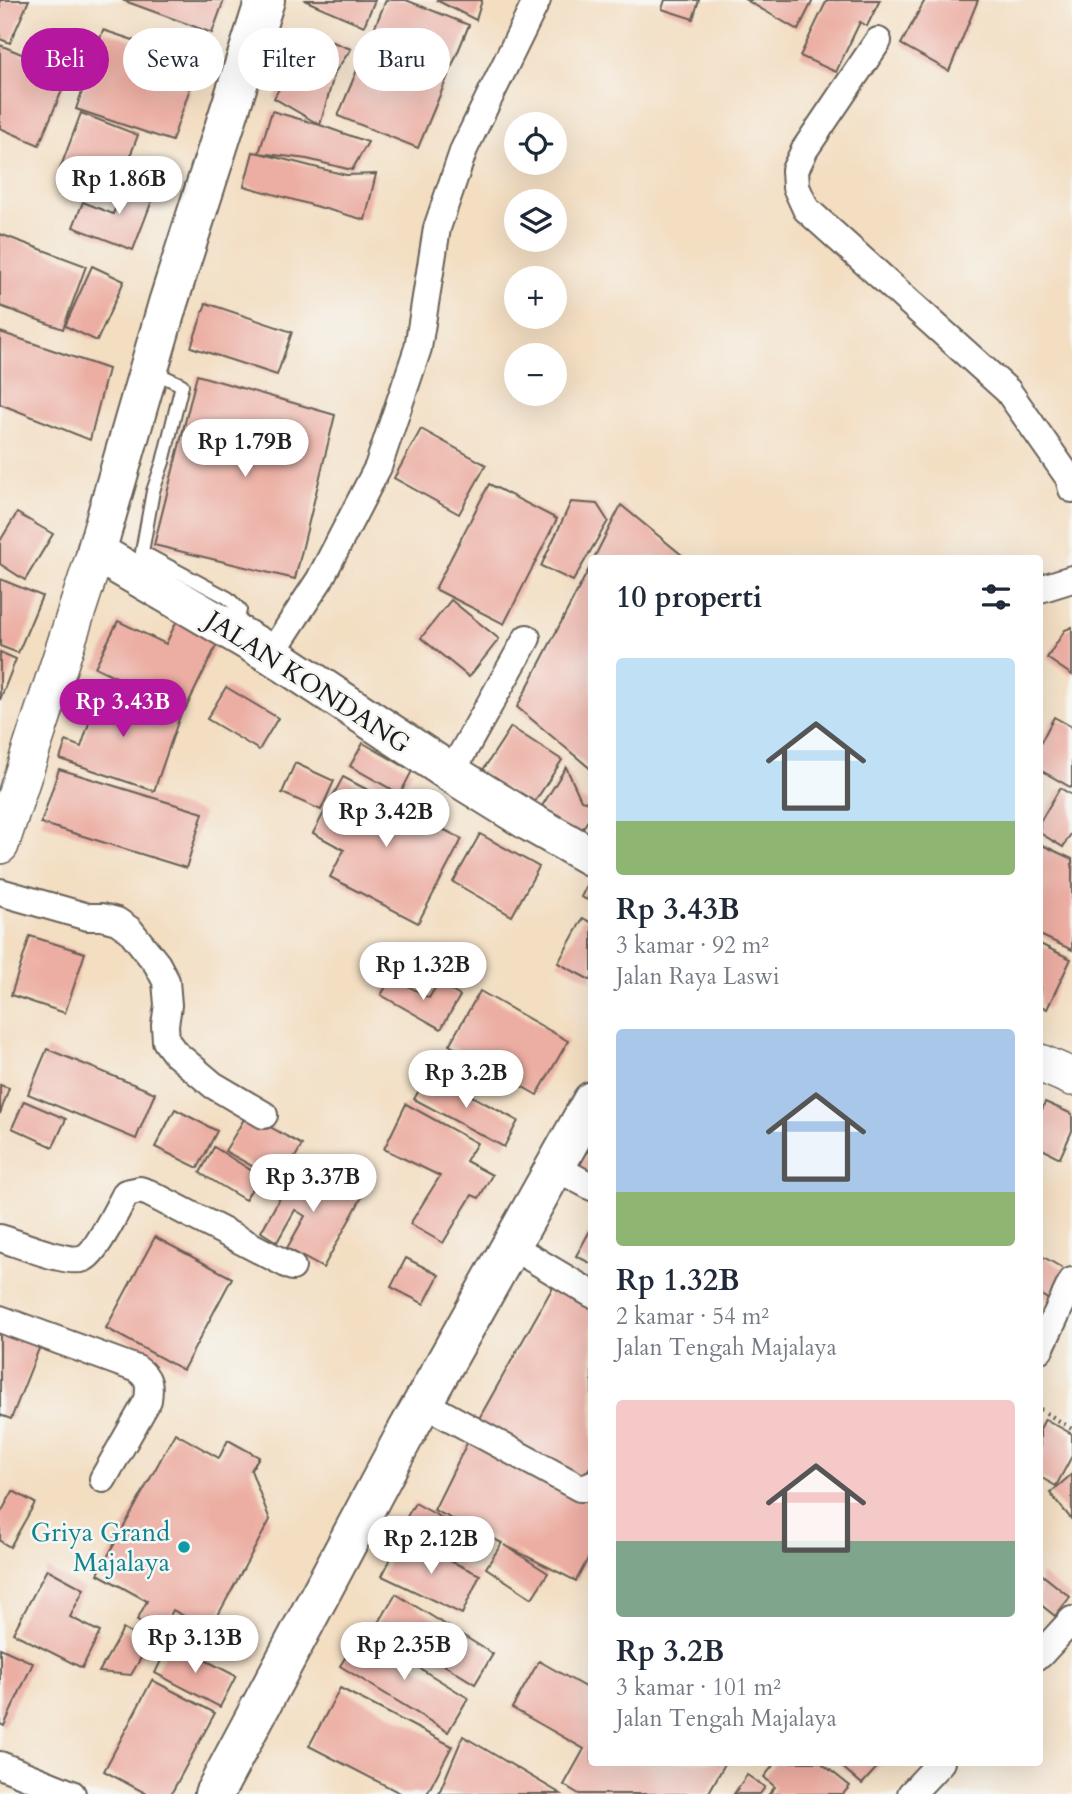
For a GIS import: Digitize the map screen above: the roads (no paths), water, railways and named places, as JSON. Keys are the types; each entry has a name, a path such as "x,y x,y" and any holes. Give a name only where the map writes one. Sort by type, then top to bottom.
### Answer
{"main road":[{"path":"0,845 96,552 172,290 265,0"},
{"name":"JALAN KONDANG","path":"96,552 271,653 451,773 588,855"},
{"path":"1043,1064 1072,1077"},
{"path":"214,1794 423,1403 588,1108"}],"street":[{"path":"271,653 320,579 378,467 418,348 437,228 464,149 537,0"},
{"path":"878,41 805,149 795,170 796,187 806,209 1008,391 1069,478 1072,489"},
{"path":"1043,588 1072,579"},
{"path":"451,773 527,638"},
{"path":"0,892 88,917 117,921 130,930 157,964 166,981 166,1041 175,1054 213,1085 264,1115"},
{"path":"555,1167 588,1185"},
{"path":"0,1238 63,1258 84,1258 93,1250 126,1194 140,1189 292,1267"},
{"path":"511,1246 588,1292"},
{"path":"1043,1343 1069,1294"},
{"path":"0,1319 137,1369 148,1378 148,1400 103,1479"},
{"path":"423,1403 580,1488 588,1487"},
{"path":"1043,1652 1072,1620"},
{"path":"0,1766 72,1794"},
{"path":"912,1794 937,1766"}],"lane":[{"path":"149,369 182,384 153,491 142,552 228,598 240,610 234,632"}],"place":[{"name":"Griya Grand Majalaya","path":"184,1547"}]}
